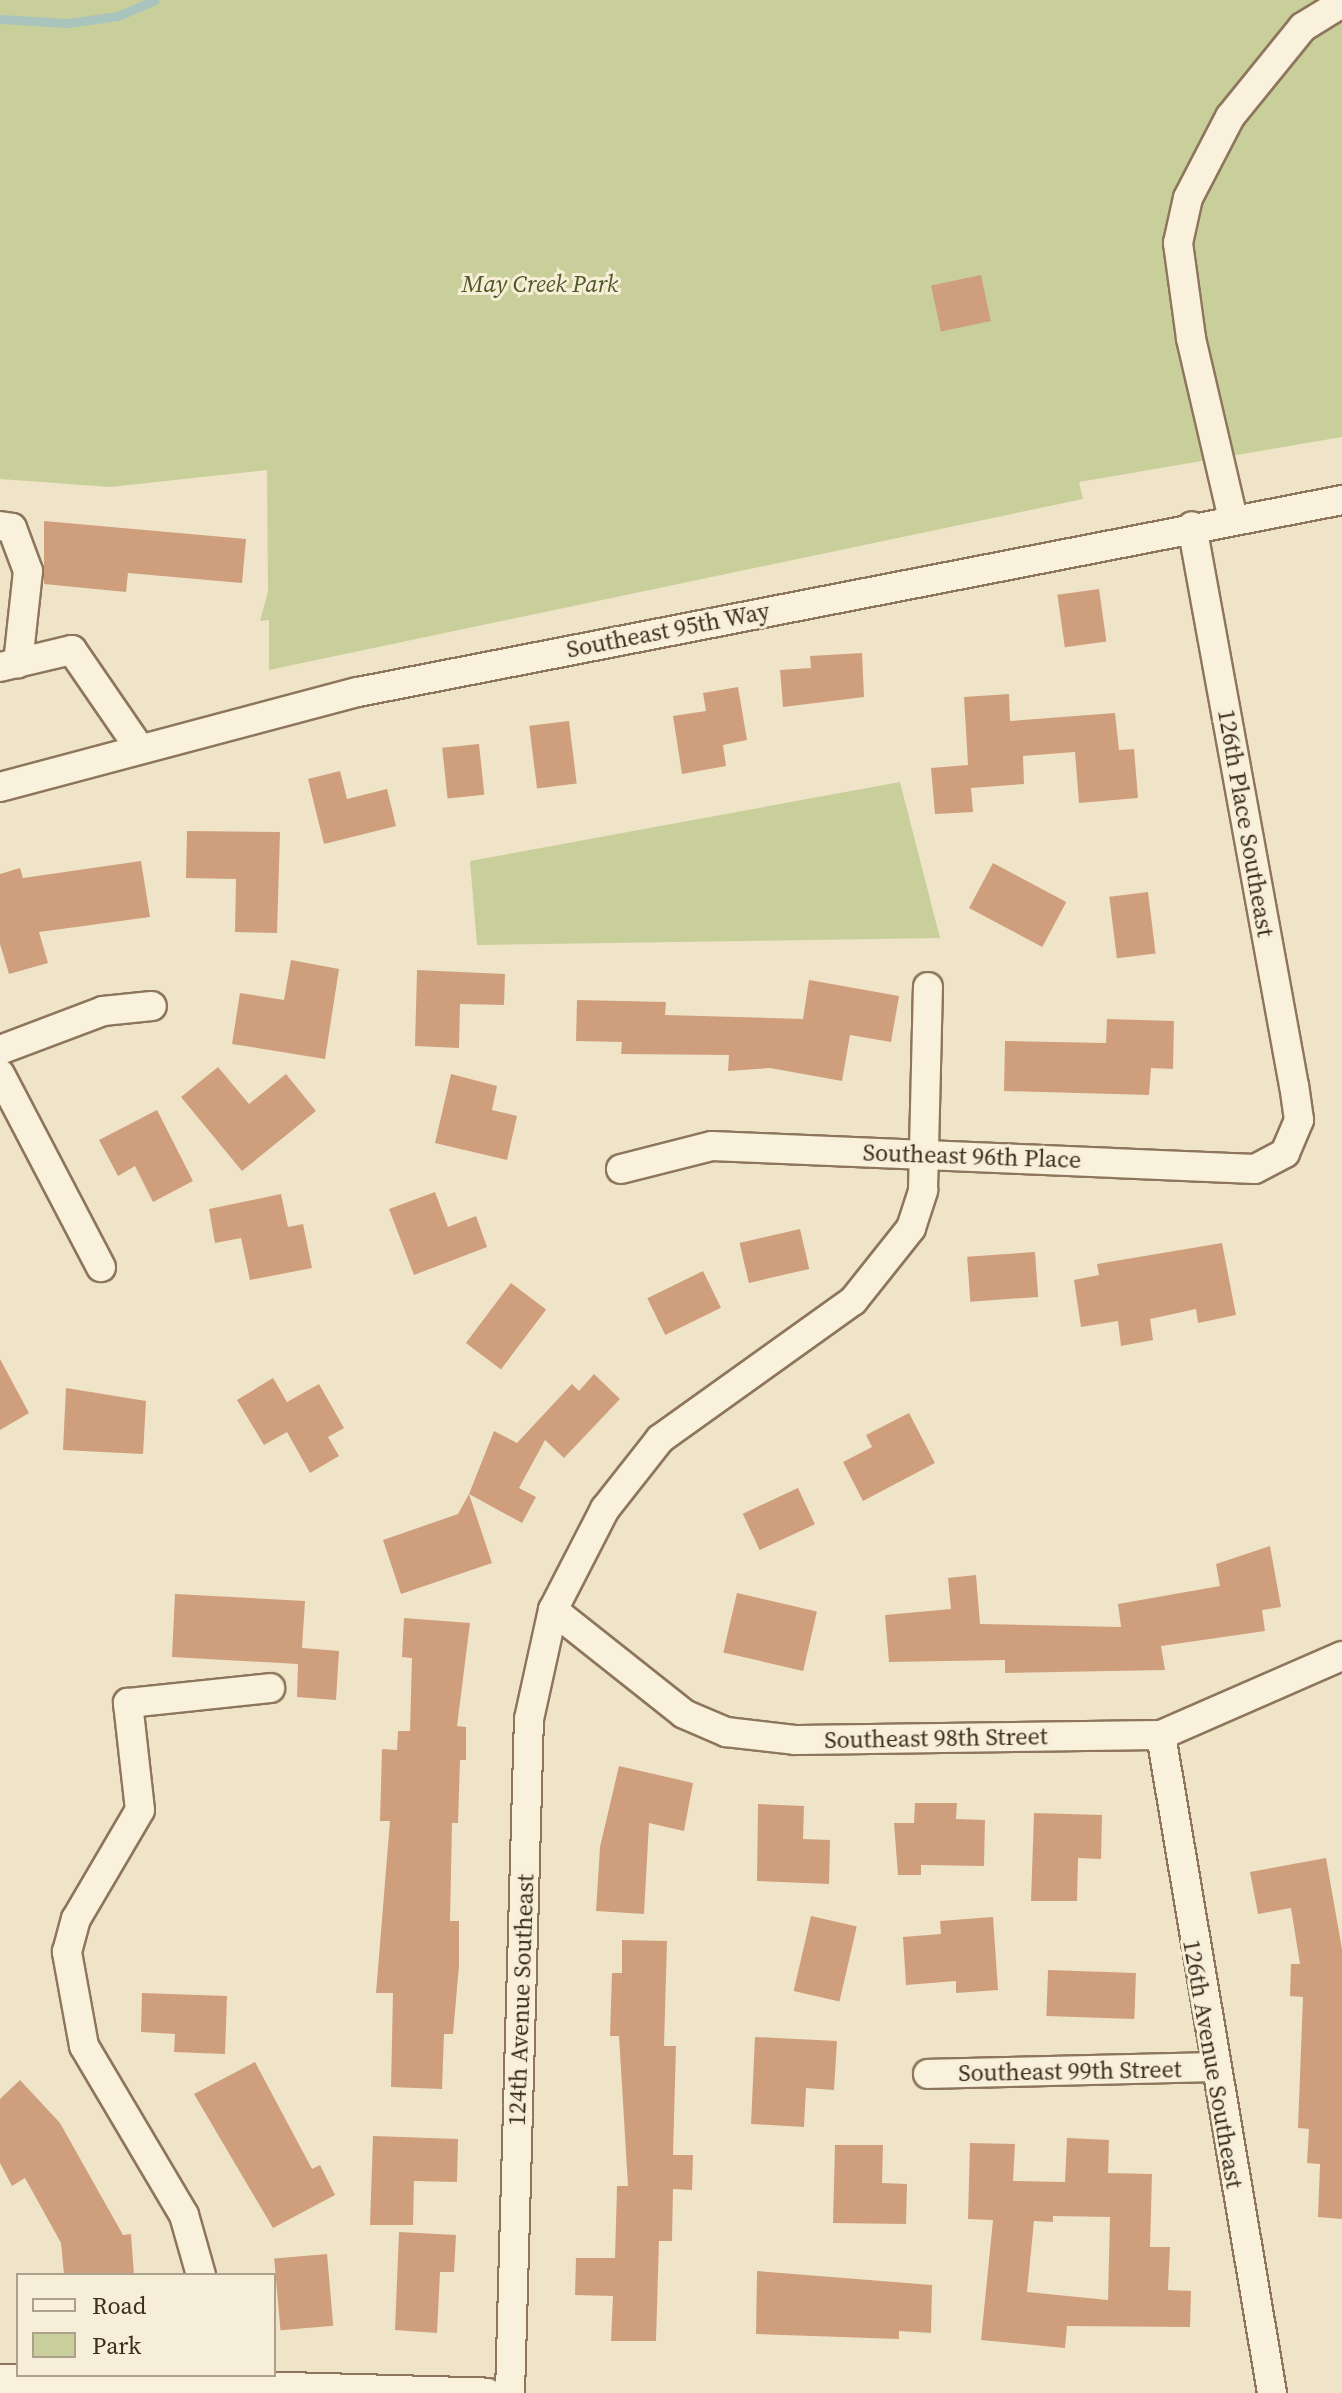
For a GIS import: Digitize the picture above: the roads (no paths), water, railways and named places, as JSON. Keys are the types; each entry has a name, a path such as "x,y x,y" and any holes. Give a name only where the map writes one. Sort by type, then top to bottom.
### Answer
{"street":[{"path":"1233,519 1191,338 1178,243 1188,198 1230,117 1303,27 1342,3"},
{"name":"Southeast 95th Way","path":"0,787 138,746 358,692 1192,526 1342,500"},
{"path":"0,526 12,528 28,571 9,665 72,650 138,746"},
{"name":"126th Place Southeast","path":"1192,526 1299,1120"},
{"name":"124th Avenue Southeast","path":"510,2393 529,1719 553,1610 605,1509 660,1439 695,1407 808,1337 892,1258 923,1190 928,987"},
{"path":"0,1050 103,1011 152,1006"},
{"path":"0,1074 101,1267"},
{"name":"Southeast 96th Place","path":"621,1169 712,1146 1255,1169 1285,1153 1299,1120"},
{"name":"Southeast 98th Street","path":"553,1610 684,1714 726,1732 795,1740 1161,1735 1342,1656"},
{"path":"200,2273 184,2215 84,2046 67,1952 76,1919 140,1810 128,1703 270,1688"},
{"name":"126th Avenue Southeast","path":"1161,1735 1212,2067 1272,2393"},
{"name":"Southeast 99th Street","path":"928,2074 1212,2067"},
{"path":"0,2379 207,2378 487,2393"}],"waterway":[{"path":"0,19 68,23 118,16 155,0"}],"park label":[{"name":"May Creek Park","path":"540,284"}]}
